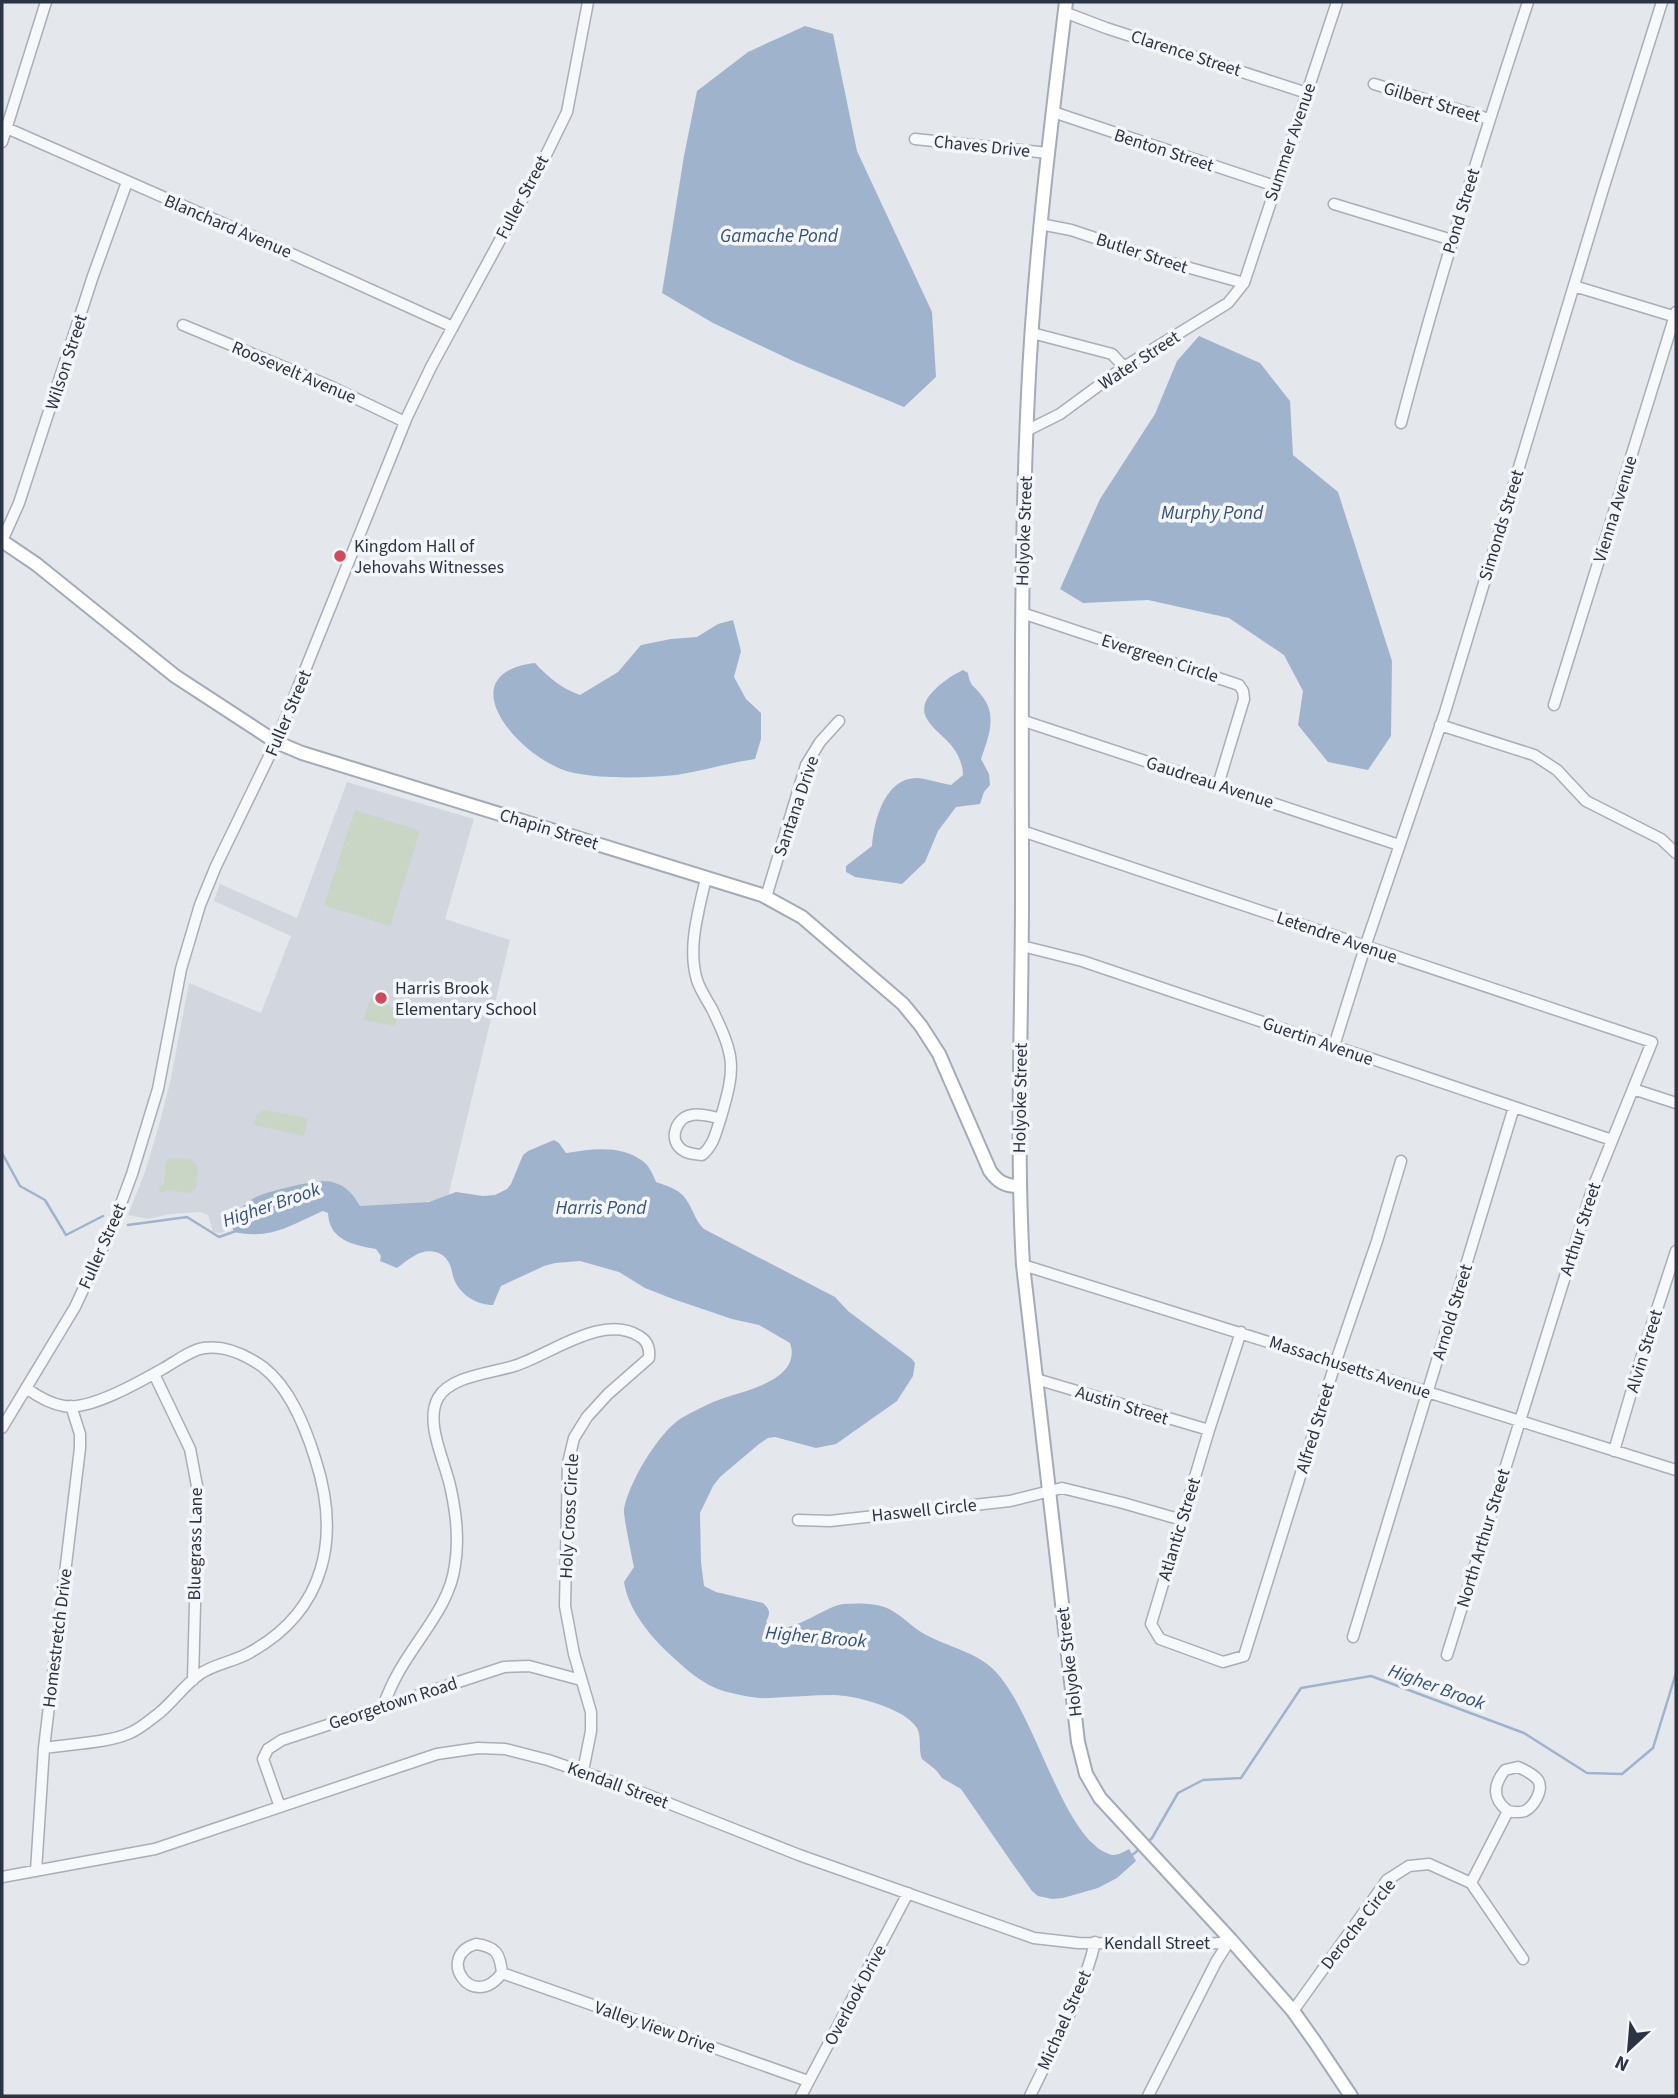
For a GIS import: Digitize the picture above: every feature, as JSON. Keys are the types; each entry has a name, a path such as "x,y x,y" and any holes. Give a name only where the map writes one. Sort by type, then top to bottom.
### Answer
{"main road":[{"name":"Holyoke Street","path":"1065,7 1040,224 1028,430 1022,613 1019,1186 1023,1265 1035,1379 1081,1758 1086,1774 1097,1792 1293,2011 1350,2096"},
{"name":"Chapin Street","path":"2,541 36,564 175,676 276,742 302,753 766,897 802,917 903,1004 921,1026 939,1054 990,1171 998,1182 1019,1186"}],"street":[{"path":"2,142 4,127 46,2"},
{"name":"Fuller Street","path":"2,1428 75,1307 112,1228 158,1089 181,969 210,880 276,742 405,422 567,112 588,2"},
{"name":"Summer Avenue","path":"1244,282 1337,2"},
{"name":"Pond Street","path":"1401,423 1426,325 1528,2"},
{"name":"Simonds Street","path":"1334,1046 1440,725 1662,2"},
{"name":"Clarence Street","path":"1065,7 1106,27 1307,93"},
{"name":"Gilbert Street","path":"1374,84 1489,119"},
{"name":"Benton Street","path":"1053,112 1275,186"},
{"name":"Blanchard Avenue","path":"4,127 453,327"},
{"name":"Chaves Drive","path":"915,139 1048,153"},
{"name":"Wilson Street","path":"2,541 19,503 93,276 127,182"},
{"path":"1335,204 1452,240"},
{"name":"Butler Street","path":"1040,224 1071,230 1161,260 1244,282"},
{"name":"Water Street","path":"1028,430 1059,414 1124,367 1228,303 1244,282"},
{"path":"1574,286 1676,316"},
{"name":"Vienna Avenue","path":"1554,705 1676,316"},
{"name":"Roosevelt Avenue","path":"183,325 332,387 405,422"},
{"path":"1032,332 1112,354 1124,367"},
{"name":"Evergreen Circle","path":"1022,613 1240,685 1244,699 1218,785"},
{"name":"Gaudreau Avenue","path":"1021,720 1399,845"},
{"name":"Santana Drive","path":"766,897 806,765 820,742 839,721"},
{"path":"1440,725 1534,755 1557,770 1586,801 1661,839 1676,853"},
{"name":"Letendre Avenue","path":"1022,831 1652,1042"},
{"path":"706,878 696,925 694,957 697,979 728,1042 732,1057 730,1086 712,1147 702,1155 678,1148 674,1139 676,1128 682,1119 693,1114 720,1118"},
{"name":"Guertin Avenue","path":"1022,946 1082,961 1612,1140"},
{"name":"Arthur Street","path":"1520,1421 1592,1190 1652,1042"},
{"path":"1633,1090 1676,1103"},
{"name":"Arnold Street","path":"1353,1637 1514,1107"},
{"name":"Alfred Street","path":"1244,1656 1401,1161"},
{"name":"Alvin Street","path":"1614,1451 1676,1251"},
{"name":"Massachusetts Avenue","path":"1023,1265 1676,1470"},
{"name":"Holy Cross Circle","path":"383,1706 395,1677 447,1592 455,1565 453,1496 433,1423 433,1410 438,1396 455,1382 515,1366 594,1331 616,1330 633,1333 648,1345 649,1355 645,1362 587,1416 574,1438 569,1456 565,1606 591,1712 592,1731 583,1771"},
{"name":"Atlantic Street","path":"1241,1332 1151,1624 1160,1639 1223,1662 1244,1656"},
{"path":"26,1388 52,1402 71,1406 85,1405 125,1389 191,1353 205,1348 234,1351 264,1368 287,1394 317,1465 327,1503 322,1564 311,1592 294,1619 282,1631 247,1654 202,1672 160,1713 133,1732 102,1740 44,1748"},
{"name":"Bluegrass Lane","path":"154,1374 190,1450 198,1491 192,1680"},
{"name":"Austin Street","path":"1035,1379 1209,1430"},
{"name":"Homestretch Drive","path":"36,1871 44,1748 80,1447 80,1434 71,1406"},
{"name":"North Arthur Street","path":"1447,1655 1520,1421"},
{"name":"Haswell Circle","path":"798,1520 830,1521 1010,1501 1062,1488 1182,1520"},
{"name":"Georgetown Road","path":"280,1807 263,1764 268,1749 282,1740 514,1665 529,1666 581,1680"},
{"name":"Kendall Street","path":"2,1877 155,1849 437,1754 478,1748 514,1751 583,1771 799,1855 1034,1938 1079,1943 1204,1944 1231,1940"},
{"path":"1518,1767 1534,1776 1540,1788 1535,1801 1526,1810 1508,1811 1497,1800 1496,1785 1505,1770 1518,1767"},
{"path":"1508,1811 1471,1883 1523,1959"},
{"name":"Deroche Circle","path":"1293,2011 1387,1880 1409,1866 1429,1864 1471,1883"},
{"name":"Overlook Drive","path":"801,2096 908,1893"},
{"path":"1148,2096 1216,1962 1231,1940"},
{"name":"Michael Street","path":"1030,2096 1076,1996 1095,1942"},
{"path":"470,1946 488,1946 495,1951 502,1973 492,1984 477,1987 461,1979 457,1964 461,1954 470,1946"},
{"name":"Valley View Drive","path":"502,1973 808,2081"}],"shaded area":[{"name":"Harris Brook Elementary School","path":"347,782 474,819 445,919 510,940 448,1197 367,1215 349,1194 236,1212 230,1216 225,1231 221,1233 213,1232 208,1215 200,1212 148,1219 128,1215 159,1125 189,983 261,1013 291,936 214,901 220,884 297,918"}],"green space":[{"path":"355,810 420,831 390,926 324,905"},
{"path":"372,998 399,1010 395,1026 363,1020"},
{"path":"263,1110 308,1118 304,1136 254,1125 256,1116"},
{"path":"170,1158 190,1159 198,1166 196,1187 190,1193 159,1191 159,1187 164,1184 166,1162"}],"water":[{"name":"Gamache Pond","path":"805,26 833,34 857,151 932,312 936,377 904,407 793,361 713,323 662,293 697,91 748,52"},
{"name":"Murphy Pond","path":"1199,336 1260,363 1290,401 1293,455 1338,492 1392,661 1391,736 1368,770 1328,762 1298,725 1303,691 1284,655 1229,618 1148,600 1083,603 1060,589 1100,499 1155,414 1177,361"},
{"path":"733,620 741,651 734,677 746,699 761,713 761,739 755,759 664,776 611,777 574,773 554,766 515,737 501,718 494,700 496,683 508,670 535,663 556,682 580,695 618,672 641,645 697,637 718,624"},
{"path":"963,670 968,673 971,684 990,711 990,727 981,759 989,774 990,785 980,804 956,807 938,831 925,862 902,884 855,877 846,872 846,866 872,846 875,824 889,792 907,780 918,778 951,785 963,775 956,752 931,725 924,712 929,696 945,681"},
{"name":"Harris Pond","path":"554,1140 566,1153 606,1149 635,1156 648,1166 656,1182 683,1195 704,1229 835,1297 848,1311 912,1359 915,1363 913,1376 897,1401 836,1444 816,1448 775,1437 768,1438 720,1477 700,1513 704,1586 716,1592 763,1603 769,1612 766,1622 774,1627 794,1625 844,1604 882,1606 930,1637 984,1662 1007,1687 1022,1712 1062,1798 1092,1843 1112,1855 1129,1849 1136,1861 1117,1878 1098,1888 1063,1898 1038,1896 961,1789 942,1778 922,1759 917,1728 911,1721 879,1704 843,1696 759,1698 718,1689 679,1663 639,1619 624,1582 634,1567 624,1509 638,1473 654,1447 680,1419 713,1402 759,1387 781,1374 792,1355 790,1343 759,1325 673,1299 645,1288 619,1272 580,1261 544,1266 501,1286 493,1305 487,1305 475,1301 460,1290 447,1259 441,1254 420,1253 397,1268 380,1261 381,1256 376,1249 344,1240 333,1229 328,1213 323,1211 270,1233 234,1232 231,1225 241,1208 252,1199 317,1182 326,1181 342,1186 360,1206 429,1202 456,1192 495,1195 511,1184 523,1155"}],"waterway":[{"name":"Higher Brook","path":"2,1153 20,1186 45,1200 66,1235 103,1216"},
{"name":"Higher Brook","path":"128,1225 187,1217 219,1237 236,1231"},
{"name":"Higher Brook","path":"1147,1843 1178,1793 1203,1780 1241,1778 1301,1688 1371,1676 1524,1733 1587,1773 1622,1774 1653,1748 1676,1673"},
{"name":"Higher Brook","path":"1131,1856 1142,1847"}],"place":[{"name":"Kingdom Hall of Jehovahs Witnesses","path":"340,556"},
{"name":"Harris Brook Elementary School","path":"381,998"}]}
